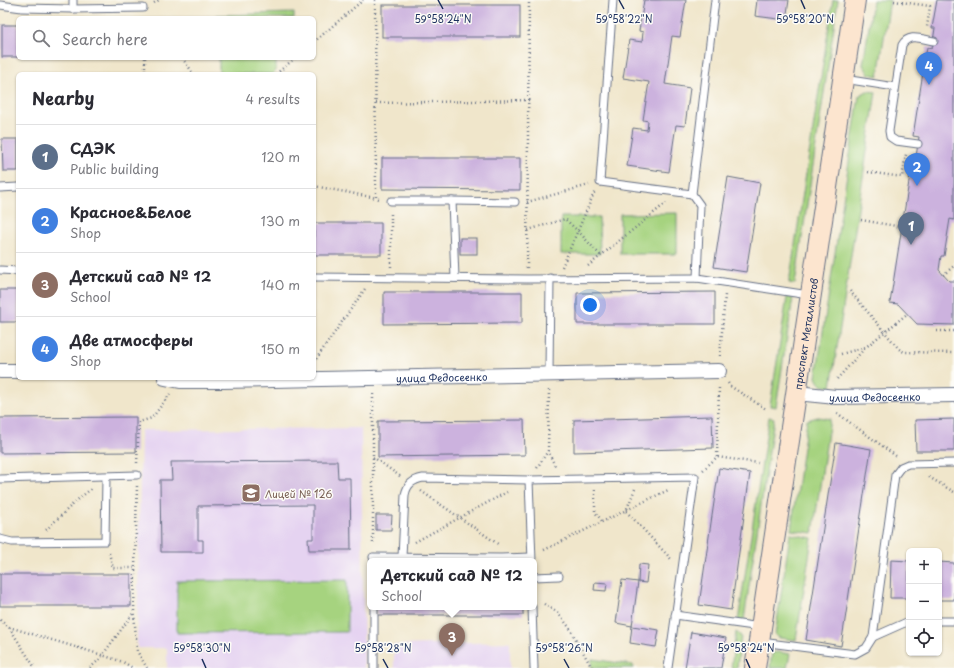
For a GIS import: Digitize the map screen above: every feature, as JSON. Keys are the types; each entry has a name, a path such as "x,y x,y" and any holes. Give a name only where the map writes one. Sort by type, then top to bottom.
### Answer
{"street":[{"name":"проспект Металлистов","path":"755,668 855,0"},
{"path":"0,371 16,371"},
{"name":"улица Федосеенко","path":"316,380 719,371"},
{"name":"улица Федосеенко","path":"175,380 276,380"},
{"name":"улица Федосеенко","path":"796,393 836,397 954,395"}],"lane":[{"path":"73,0 73,9"},
{"path":"613,0 600,182 692,194"},
{"path":"697,278 700,206 692,194 715,0"},
{"path":"0,5 22,8 143,8"},
{"path":"918,144 896,141 890,137 889,130 895,87 902,45 905,39 912,37 934,41"},
{"path":"844,79 895,87"},
{"path":"0,188 16,188"},
{"path":"391,201 515,202"},
{"path":"452,201 455,278"},
{"path":"0,270 16,271"},
{"path":"316,277 527,279 697,278 811,295"},
{"path":"549,374 554,278"},
{"path":"675,615 855,654 866,648 872,637 895,475 901,467 908,464 954,463"},
{"path":"0,479 137,475"},
{"path":"0,539 12,542 105,541 106,477"},
{"path":"402,557 405,495 407,488 415,480 423,478 529,480 695,477 668,668"},
{"path":"529,480 532,558"},
{"path":"388,558 501,558"},
{"path":"537,577 560,576"},
{"path":"374,610 374,668"},
{"path":"532,610 534,668"},
{"path":"942,621 954,621"},
{"path":"872,637 906,622"}],"path":[{"path":"316,40 363,0"},
{"path":"375,0 376,198"},
{"path":"527,279 529,0"},
{"path":"894,0 930,6 925,39"},
{"path":"145,60 145,72"},
{"path":"184,60 192,72"},
{"path":"278,72 293,60"},
{"path":"376,103 529,100"},
{"path":"868,172 902,177 908,143"},
{"path":"515,202 528,202 600,182"},
{"path":"554,278 578,231 600,182"},
{"path":"316,186 391,201 391,278"},
{"path":"574,278 679,192"},
{"path":"528,230 565,219 601,256"},
{"path":"861,220 902,227"},
{"path":"943,275 954,266"},
{"path":"316,359 373,278"},
{"path":"534,558 602,521 626,511 695,477 717,457 719,371 726,282"},
{"path":"850,291 899,349 904,352 954,353"},
{"path":"837,379 866,347 907,314"},
{"path":"937,331 954,331"},
{"path":"841,354 866,347"},
{"path":"719,371 730,386 766,409"},
{"path":"549,374 548,451 561,479"},
{"path":"373,379 374,558"},
{"path":"147,668 138,651 134,612 139,422 152,418 180,381"},
{"path":"836,412 908,464 954,492"},
{"path":"402,549 462,518 529,480 548,451"},
{"path":"373,457 498,544 501,558"},
{"path":"717,457 758,463"},
{"path":"34,542 76,501 106,477"},
{"path":"626,511 640,478"},
{"path":"594,479 595,512 602,521"},
{"path":"626,511 682,571"},
{"path":"105,541 113,568 134,568"},
{"path":"540,602 558,613 569,627 592,668"},
{"path":"90,668 99,660 134,612"},
{"path":"0,620 9,627 35,668"},
{"path":"9,627 102,655 123,662 133,668"}],"shaded area":[{"name":"Лицей № 126","path":"361,428 364,668 167,668 167,648 137,648 141,430"},
{"path":"510,642 510,668 394,668 394,645"}],"green space":[{"path":"833,0 838,0 795,284 789,283"},
{"path":"873,0 890,0 878,76 869,74 863,65"},
{"path":"294,13 294,16 217,15"},
{"path":"219,60 276,60 276,71 275,72 219,72"},
{"path":"867,91 876,92 831,387 828,387 823,386 818,382 816,377 859,96"},
{"path":"677,213 677,254 620,254 620,214"},
{"path":"561,217 599,217 600,254 561,254"},
{"path":"787,297 793,298 776,407 770,406"},
{"path":"769,417 774,418 744,620 738,621"},
{"path":"818,417 830,419 813,533 791,530 807,420"},
{"path":"790,534 812,538 796,640 780,638 775,635"},
{"path":"347,580 347,632 177,633 177,581"},
{"path":"736,632 741,636 737,668 731,668"},
{"path":"778,652 790,654 787,668 770,668 772,653"},
{"path":"592,659 633,665 633,668 591,668"}],"building":[{"path":"644,0 686,0 680,37 672,36 665,84 690,88 685,126 676,125 669,172 627,166 633,128 647,130 648,121 643,120 649,82 623,78 629,40 642,42 643,32 639,31"},
{"path":"757,0 789,0 786,20 755,16"},
{"path":"937,0 954,0 954,220 950,219 944,256 941,256 939,270 949,281 954,281 954,325 917,324 898,304 890,303 913,156 916,157 919,137 913,136 927,47 932,48 935,28 932,28"},
{"path":"382,5 520,5 520,37 382,37"},
{"path":"2,25 16,25 16,57 2,57"},
{"path":"2,139 16,139 16,171 3,171"},
{"path":"382,158 520,158 520,190 382,189"},
{"path":"728,177 760,183 746,272 714,267"},
{"path":"316,223 381,223 381,255 316,255"},
{"path":"460,238 477,238 477,254 460,254"},
{"path":"0,290 16,290 16,322 0,322"},
{"path":"384,292 522,292 522,323 384,324"},
{"path":"715,292 715,324 577,324 577,293"},
{"path":"712,416 713,448 574,452 574,420"},
{"path":"136,417 136,452 0,453 0,418"},
{"path":"954,419 954,451 916,451 915,420"},
{"path":"524,420 525,455 378,457 378,421"},
{"path":"836,443 871,449 841,646 806,640"},
{"path":"337,461 338,478 350,478 351,550 309,550 308,539 313,539 313,505 198,506 198,540 203,540 203,552 161,552 160,480 172,480 171,462"},
{"path":"719,468 750,473 731,610 699,605"},
{"path":"376,515 392,515 391,530 376,530"},
{"path":"891,560 906,561 906,598 890,598"},
{"path":"942,562 954,563 954,600 942,600"},
{"path":"639,564 648,565 646,583 638,582"},
{"path":"0,574 131,574 131,606 0,606"},
{"path":"622,580 638,582 632,626 616,623"},
{"path":"595,582 607,583 606,591 594,590"},
{"path":"376,610 523,610 523,615 376,615"},
{"path":"632,626 659,630 656,647 630,643"},
{"path":"691,632 726,638 721,668 685,668"}],"place":[{"name":"Две атмосферы","path":"929,85"},
{"name":"Красное&Белое","path":"917,186"},
{"name":"СДЭК","path":"911,245"},
{"name":"Лицей № 126","path":"251,493"},
{"name":"Детский сад № 12","path":"452,656"}]}
